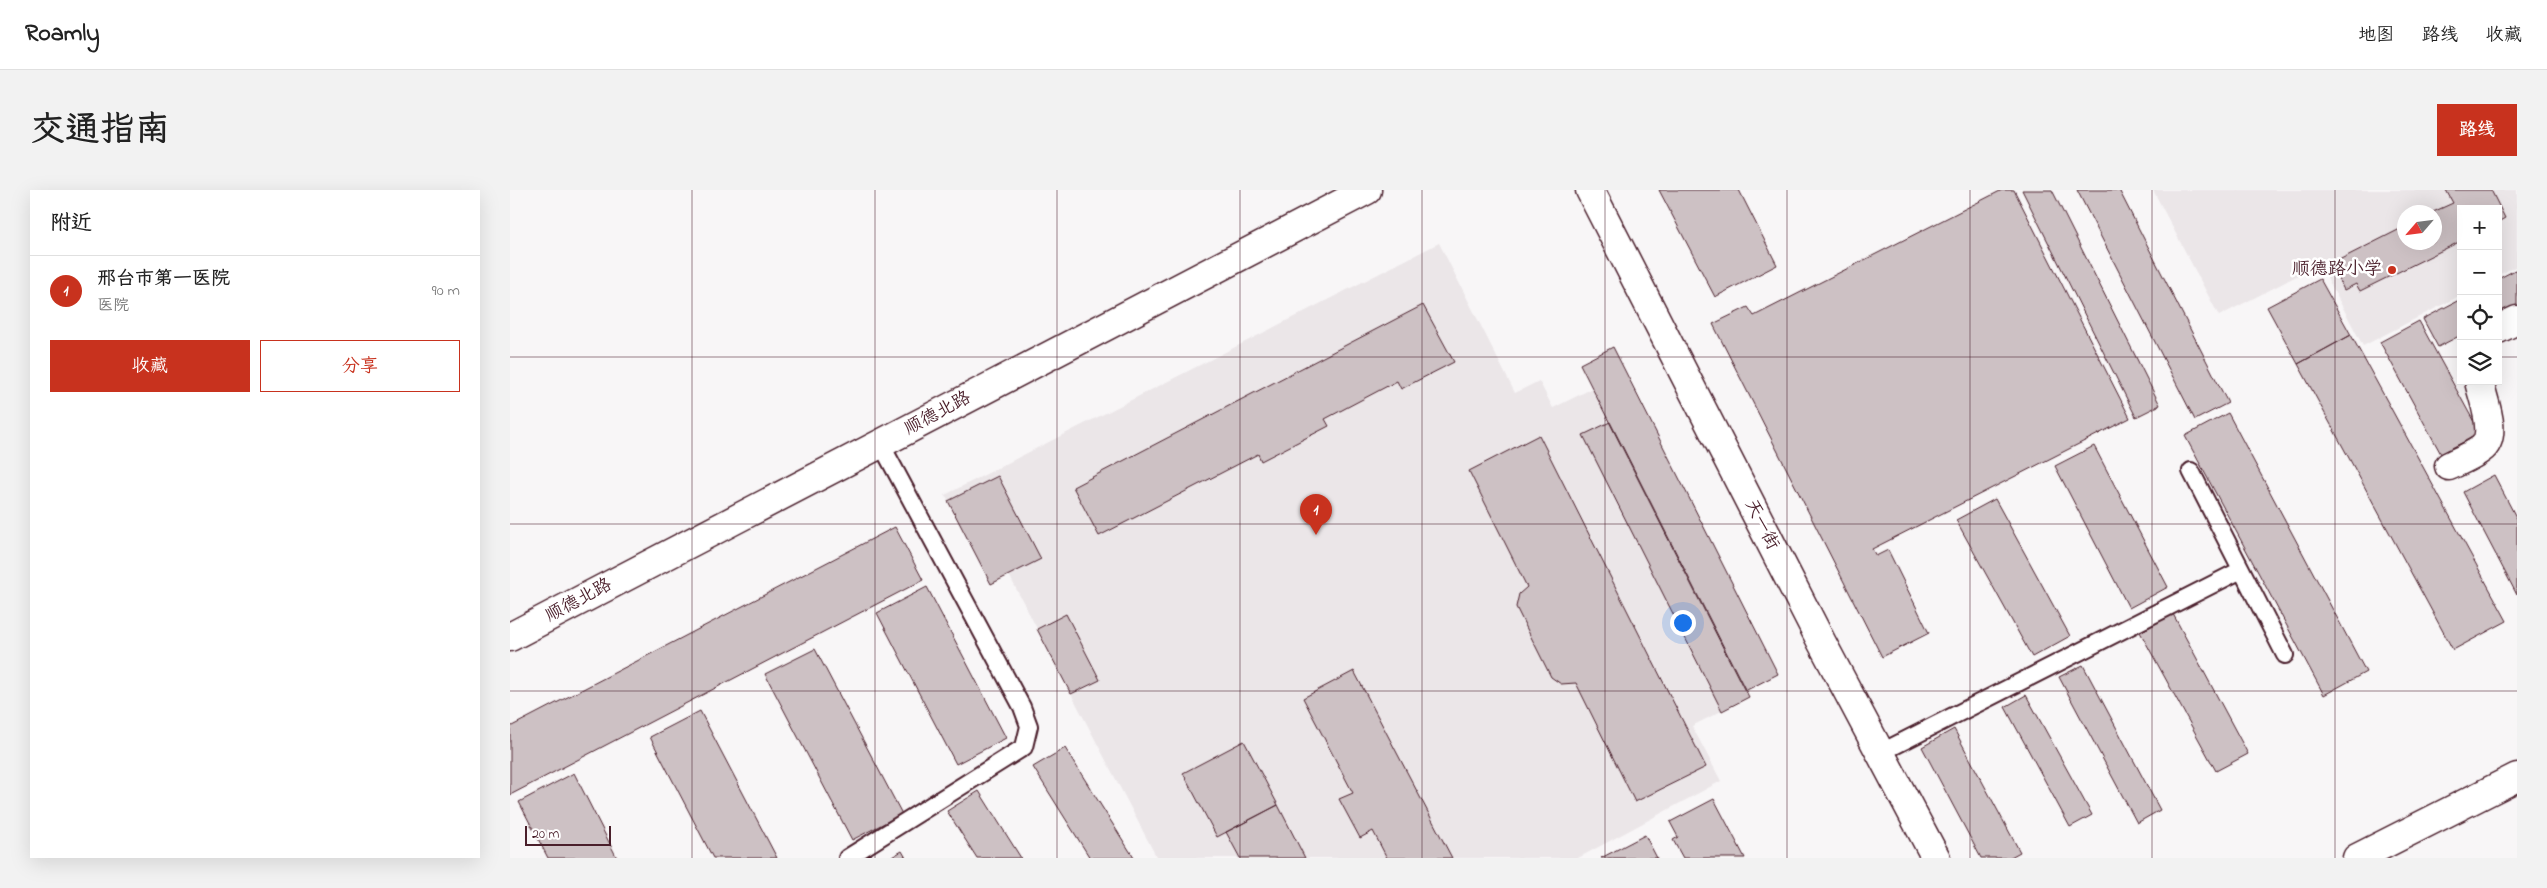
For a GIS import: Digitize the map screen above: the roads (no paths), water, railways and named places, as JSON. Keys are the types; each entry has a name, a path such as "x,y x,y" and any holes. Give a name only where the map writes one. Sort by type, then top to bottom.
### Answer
{"street":[{"name":"顺德北路","path":"510,637 1367,190"},
{"name":"天一街","path":"1590,190 1936,858"},
{"path":"2502,327 2517,320"},
{"path":"2449,466 2481,449 2488,442 2489,426 2480,385"},
{"path":"2357,858 2517,777"}],"lane":[{"path":"847,858 1024,747 1029,726 1022,707 881,444"},
{"path":"2191,471 2285,655"},
{"path":"1880,753 2241,570"}],"place":[{"name":"顺德路小学","path":"2392,270"},
{"name":"邢台市第一医院","path":"1316,535"}]}
